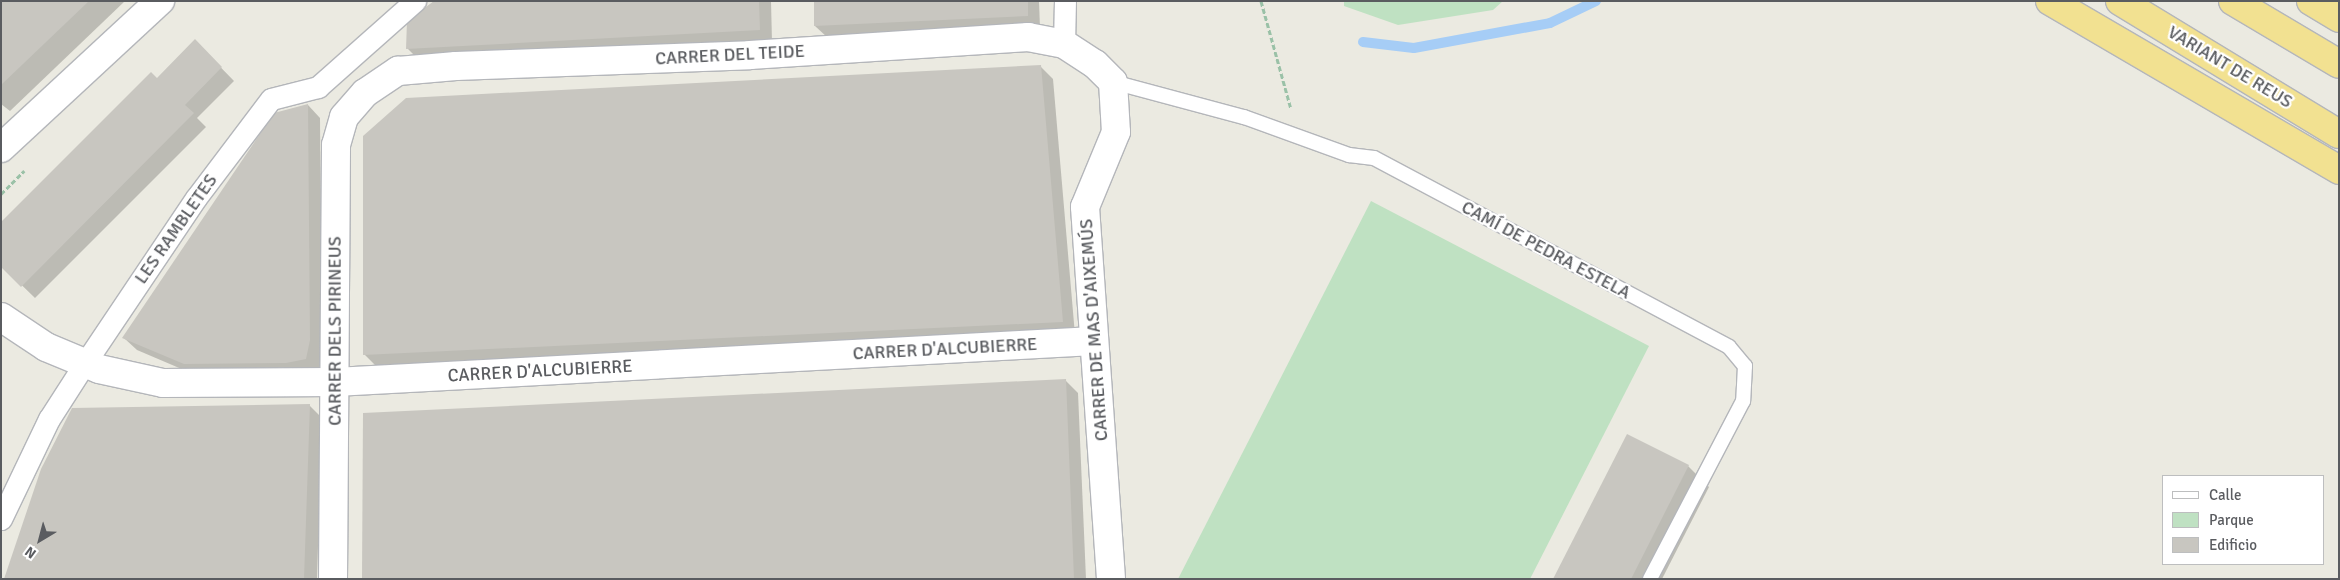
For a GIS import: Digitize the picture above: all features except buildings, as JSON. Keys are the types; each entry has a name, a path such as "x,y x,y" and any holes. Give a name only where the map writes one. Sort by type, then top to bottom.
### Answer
{"highway":[{"path":"2050,1 2339,170"},
{"name":"VARIANT DE REUS","path":"2120,1 2339,134"},
{"path":"2233,1 2339,64"},
{"path":"2311,1 2339,18"}],"street":[{"path":"5,144 160,1"},
{"name":"LES RAMBLETES","path":"1,519 49,419 85,363 196,198 271,99 318,87 415,1"},
{"path":"1064,44 1066,1"},
{"name":"CARRER DEL TEIDE","path":"366,93 398,71 456,66 750,55 1028,37 1064,44 1104,73"},
{"name":"CARRER DE MAS D'AIXEMÚS","path":"1104,73 1116,132 1085,207 1111,579"},
{"name":"CARRER DELS PIRINEUS","path":"333,579 336,145 344,116 366,93"},
{"name":"CARRER D'ALCUBIERRE","path":"1,318 46,347 85,363 163,383 335,382 1094,341"}],"lane":[{"name":"CAMÍ DE PEDRA ESTELA","path":"1104,73 1244,117 1349,155 1374,158 1729,348 1745,366 1743,401 1650,579"}],"path":[{"path":"1260,1 1298,138"}],"green space":[{"path":"1344,1 1503,1 1493,10 1398,25 1344,6"},
{"path":"1371,201 1649,346 1530,579 1178,579"}],"waterway":[{"path":"1363,42 1414,48 1550,23 1596,1"}]}
